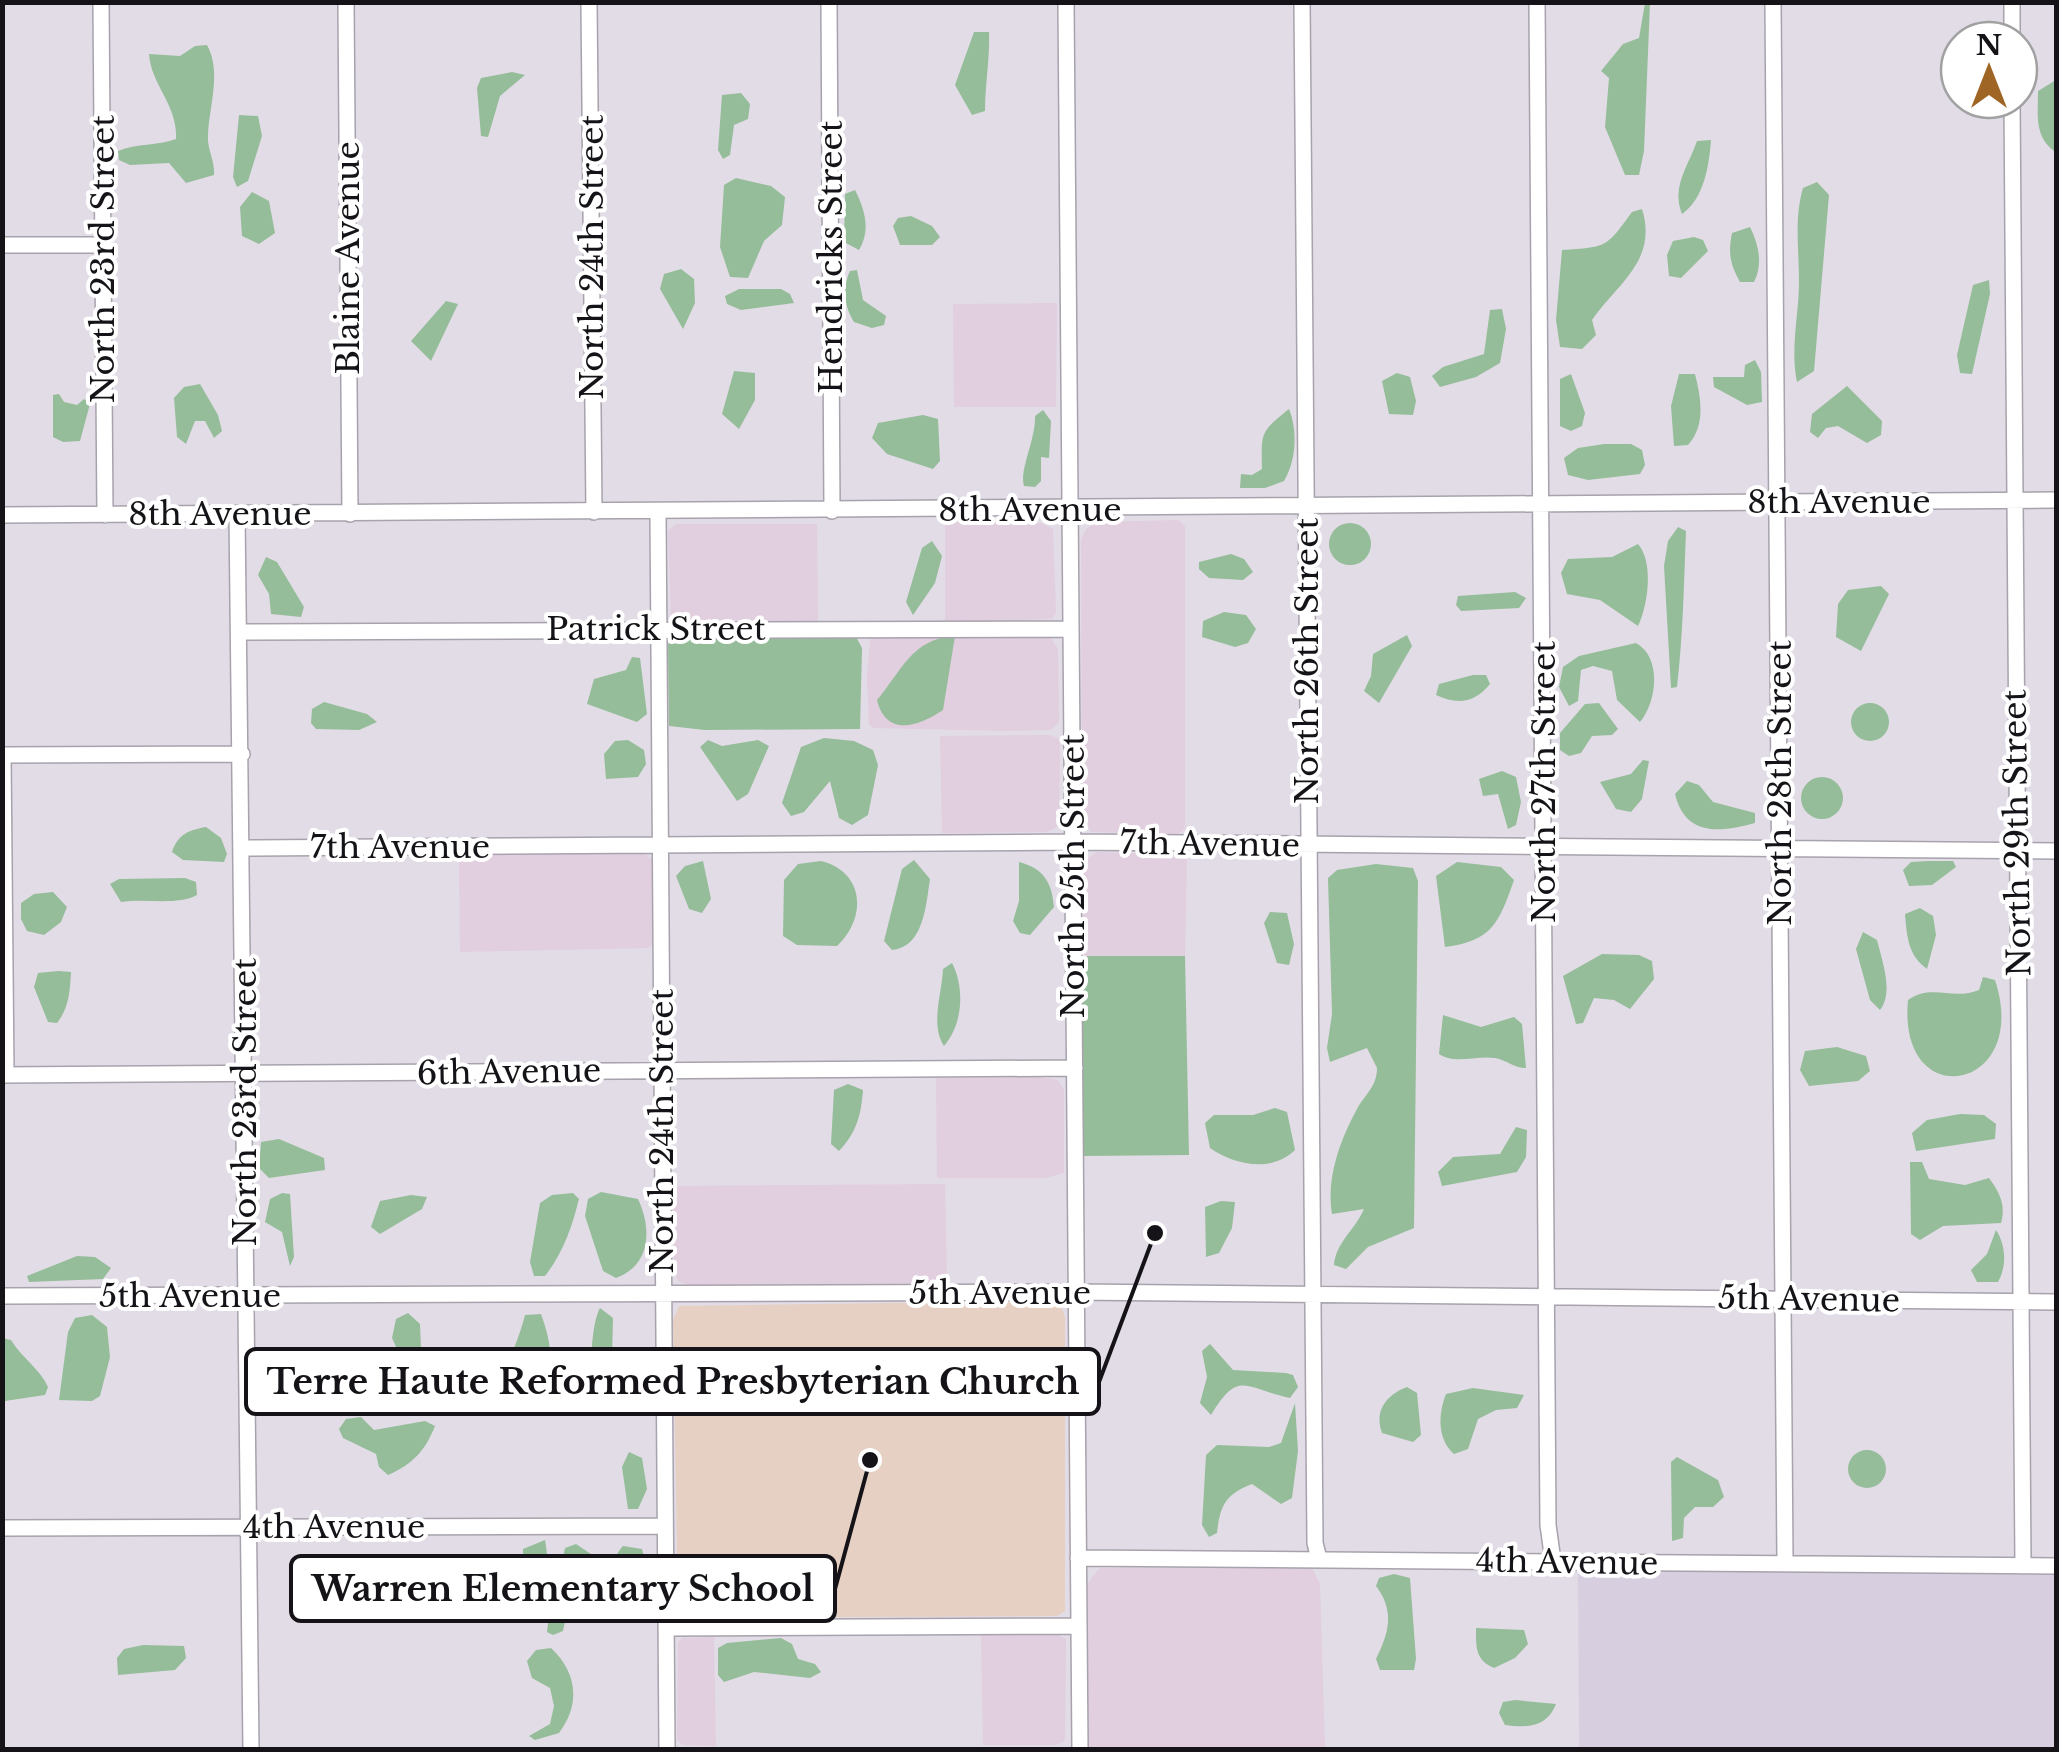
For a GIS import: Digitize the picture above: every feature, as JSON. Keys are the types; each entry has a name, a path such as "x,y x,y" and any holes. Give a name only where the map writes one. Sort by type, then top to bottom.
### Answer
{"street":[{"name":"North 23rd Street","path":"101,2 105,515"},
{"name":"Blaine Avenue","path":"346,2 350,514"},
{"name":"North 24th Street","path":"590,2 594,512"},
{"name":"Hendricks Street","path":"829,2 832,511"},
{"name":"North 25th Street","path":"1066,2 1080,1750"},
{"name":"North 26th Street","path":"1302,2 1311,1294 1315,1543 1320,1560"},
{"name":"North 27th Street","path":"1537,2 1552,1561"},
{"name":"North 28th Street","path":"1773,2 1785,1564"},
{"name":"North 29th Street","path":"2012,120 2023,1566"},
{"path":"2,245 103,245"},
{"name":"8th Avenue","path":"2,515 2056,500"},
{"name":"North 24th Street","path":"658,512 667,1750"},
{"name":"North 23rd Street","path":"237,514 251,1750"},
{"name":"Patrick Street","path":"241,632 1071,629"},
{"path":"4,1075 3,755 242,754"},
{"name":"7th Avenue","path":"243,848 1073,842 2056,852"},
{"name":"6th Avenue","path":"4,1075 1074,1068"},
{"name":"5th Avenue","path":"2,1296 1076,1292 2056,1302"},
{"name":"4th Avenue","path":"2,1528 665,1526"},
{"name":"4th Avenue","path":"1078,1558 2056,1566"},
{"path":"666,1628 1079,1626"}],"shaded area":[{"path":"1057,303 1056,407 954,407 953,304"},
{"path":"1178,520 1185,526 1185,829 1178,834 1091,832 1082,815 1081,540 1086,529 1098,522"},
{"path":"945,522 1041,523 1053,529 1056,613 1052,619 945,622"},
{"path":"676,524 817,524 818,622 671,619 668,530"},
{"path":"875,635 1050,637 1058,649 1059,722 1051,730 874,728 869,725 867,677 870,640"},
{"path":"1050,735 1060,739 1059,826 1047,832 942,833 940,736"},
{"path":"1097,852 1187,855 1185,956 1082,956 1081,863"},
{"path":"646,854 652,860 652,945 648,948 460,952 459,855"},
{"path":"936,1078 1058,1080 1064,1090 1064,1173 1045,1178 937,1178"},
{"path":"945,1184 947,1283 688,1285 678,1281 674,1273 672,1192 677,1186"},
{"path":"1041,1301 1061,1306 1065,1317 1065,1611 1057,1616 689,1618 678,1611 673,1320 679,1306"},
{"path":"1100,1568 1312,1568 1320,1584 1325,1749 1087,1749 1086,1585"},
{"path":"1578,1570 2056,1575 2056,1749 1579,1749"},
{"path":"981,1635 1059,1635 1066,1639 1065,1741 1056,1745 983,1745"},
{"path":"714,1637 716,1746 682,1745 677,1739 678,1642 683,1638"}],"green space":[{"path":"1645,3 1650,3 1644,151 1639,175 1625,175 1605,127 1609,78 1601,71 1623,44 1639,38"},
{"path":"974,32 989,32 989,42 985,111 972,115 955,85"},
{"path":"207,45 214,66 208,140 214,175 186,183 169,163 130,165 119,160 118,151 176,139 173,116 154,76 149,54 180,56 195,46"},
{"path":"512,72 525,75 500,96 488,137 481,136 477,88 481,78"},
{"path":"2056,80 2054,151 2040,131 2039,90"},
{"path":"741,93 750,104 748,119 734,125 730,155 723,159 718,150 722,95"},
{"path":"239,115 258,116 262,136 248,181 237,187 233,177"},
{"path":"1711,140 1700,191 1682,214 1678,195 1685,168 1697,141"},
{"path":"736,178 771,186 785,197 782,225 764,241 748,278 730,277 720,247 724,185"},
{"path":"1817,182 1829,195 1814,371 1797,382 1794,357 1799,211 1803,188"},
{"path":"855,190 865,220 859,250 844,242 845,194"},
{"path":"252,192 269,201 275,233 259,244 242,236 240,207"},
{"path":"1642,209 1646,227 1640,257 1592,320 1596,335 1582,349 1560,347 1556,320 1562,250 1604,243 1632,212"},
{"path":"911,216 932,226 940,237 932,245 900,245 893,226 898,218"},
{"path":"1750,227 1758,248 1758,268 1754,282 1740,282 1731,258 1732,233"},
{"path":"1694,237 1703,240 1708,251 1681,278 1669,276 1667,255 1673,241"},
{"path":"681,269 694,279 695,303 683,329 660,289 664,274"},
{"path":"857,270 863,300 886,316 884,325 872,328 854,322 851,316 846,284 850,271"},
{"path":"1989,280 1990,294 1972,374 1960,373 1957,355 1973,285"},
{"path":"739,289 781,289 790,294 794,303 741,310 727,304 725,296"},
{"path":"446,301 458,304 431,361 411,341"},
{"path":"1502,309 1506,329 1500,363 1476,377 1440,387 1432,376 1443,367 1484,354 1490,310"},
{"path":"1755,360 1761,372 1762,402 1747,405 1714,387 1713,377 1744,377 1745,365"},
{"path":"734,371 755,373 755,400 739,429 722,414"},
{"path":"1397,373 1410,377 1416,401 1413,415 1389,414 1382,381"},
{"path":"1571,374 1585,413 1582,426 1571,431 1560,426 1560,379"},
{"path":"1679,374 1695,374 1700,411 1694,437 1688,445 1674,446 1671,406"},
{"path":"200,384 218,415 222,431 214,438 205,421 195,421 186,444 177,437 174,398 184,387"},
{"path":"1847,386 1882,421 1881,435 1867,443 1838,426 1826,428 1818,438 1810,432 1812,414"},
{"path":"59,394 64,402 77,405 84,399 90,404 80,441 63,442 53,437 53,395"},
{"path":"1289,409 1294,446 1284,481 1265,488 1240,488 1241,474 1252,475 1262,469 1265,433"},
{"path":"1043,410 1051,421 1049,458 1041,457 1041,481 1035,487 1024,486 1035,416"},
{"path":"923,415 938,419 940,461 933,469 887,454 872,438 878,423"},
{"path":"1631,444 1642,450 1645,465 1640,474 1588,480 1568,475 1564,458 1578,448"},
{"path":"1350,523 1365,529 1371,544 1365,559 1350,565 1335,559 1329,544 1335,529"},
{"path":"1678,527 1686,531 1683,609 1677,687 1671,688 1664,566 1668,541"},
{"path":"932,541 942,556 935,583 913,615 906,602 922,548"},
{"path":"1638,544 1646,562 1648,584 1638,626 1600,600 1567,594 1561,573 1568,559 1612,557"},
{"path":"1231,554 1244,559 1253,572 1243,580 1209,578 1199,569 1199,562"},
{"path":"266,557 277,562 304,607 301,617 271,614 269,594 258,575"},
{"path":"1881,586 1889,594 1861,651 1836,637 1838,604 1848,590"},
{"path":"1515,592 1526,598 1519,608 1461,611 1456,605 1458,596"},
{"path":"1224,612 1246,615 1256,629 1248,643 1235,647 1202,637 1203,621"},
{"path":"855,635 862,648 860,729 705,730 669,726 668,644 675,636"},
{"path":"1407,635 1412,646 1379,703 1364,691 1371,676 1373,654"},
{"path":"955,636 943,710 914,724 888,720 877,700 901,668 928,643"},
{"path":"1636,643 1650,658 1654,680 1650,703 1640,722 1617,700 1612,671 1593,666 1581,670 1578,701 1569,706 1559,687 1563,667 1579,656"},
{"path":"632,657 640,658 647,714 637,722 587,704 594,679 626,670"},
{"path":"1486,675 1490,684 1478,695 1458,701 1436,695 1439,684"},
{"path":"324,702 367,714 377,722 359,730 316,729 311,723 312,709"},
{"path":"1599,703 1618,729 1612,735 1592,736 1581,753 1569,756 1560,750 1560,733 1585,704"},
{"path":"1870,703 1883,709 1889,722 1883,735 1870,741 1857,735 1851,722 1857,709"},
{"path":"824,738 854,741 873,750 878,765 868,815 852,825 839,818 830,781 804,812 791,816 782,803 801,747"},
{"path":"628,740 644,750 646,764 638,777 606,779 604,754 615,741"},
{"path":"708,740 722,746 758,740 769,746 748,794 737,801 700,747"},
{"path":"1643,760 1649,761 1642,799 1631,812 1616,809 1600,782 1631,774"},
{"path":"1502,771 1516,777 1521,802 1516,825 1508,829 1498,794 1483,796 1479,779"},
{"path":"1822,777 1837,783 1843,798 1837,813 1822,819 1807,813 1801,798 1807,783"},
{"path":"1687,781 1699,785 1713,802 1755,813 1755,823 1729,829 1695,824 1680,808 1675,794"},
{"path":"206,827 221,838 227,854 224,862 183,860 172,852 185,834"},
{"path":"914,860 930,879 925,912 911,941 892,950 884,941 902,869"},
{"path":"703,861 711,899 702,913 689,909 676,876 685,866"},
{"path":"821,861 846,875 857,897 857,910 847,935 837,946 797,945 783,936 784,880 798,864"},
{"path":"1953,861 1956,867 1932,885 1909,886 1903,870 1911,862"},
{"path":"1019,862 1040,872 1053,898 1054,907 1030,935 1020,933 1013,921 1019,901"},
{"path":"1457,862 1501,867 1514,880 1498,919 1484,935 1445,947 1436,876"},
{"path":"1376,864 1413,868 1418,881 1414,1228 1368,1247 1346,1269 1334,1265 1335,1257 1364,1209 1332,1214 1333,1174 1345,1134 1373,1085 1377,1068 1367,1048 1330,1062 1328,878 1337,870"},
{"path":"185,878 196,882 197,895 170,901 121,902 110,884 119,879"},
{"path":"53,892 67,907 61,922 44,935 27,931 21,919 21,903 34,894"},
{"path":"1920,908 1933,916 1936,935 1927,969 1912,952 1905,914"},
{"path":"1270,912 1287,913 1294,944 1289,965 1277,963 1264,923"},
{"path":"1863,932 1877,940 1884,967 1887,985 1880,1010 1870,1000 1856,949"},
{"path":"1602,954 1639,955 1652,961 1654,979 1630,1009 1614,1000 1594,998 1583,1023 1576,1024 1563,976"},
{"path":"1082,956 1185,956 1189,1155 1083,1156"},
{"path":"952,963 959,983 960,1006 955,1027 944,1046 938,1028 938,1009 943,969"},
{"path":"71,972 66,1005 57,1023 48,1022 34,987 38,973"},
{"path":"1983,977 1995,980 2001,1018 1995,1047 1981,1066 1961,1076 1940,1074 1922,1062 1910,1037 1908,1000 1926,993 1979,990"},
{"path":"1443,1015 1481,1027 1514,1017 1522,1024 1526,1068 1495,1058 1452,1059 1439,1054"},
{"path":"1837,1047 1866,1056 1870,1071 1858,1081 1809,1086 1800,1070 1805,1051"},
{"path":"848,1084 863,1090 862,1099 854,1130 839,1151 831,1144 834,1090"},
{"path":"1275,1108 1287,1112 1295,1150 1286,1157 1253,1164 1230,1159 1210,1148 1205,1123 1214,1115 1253,1115"},
{"path":"1960,1114 1984,1115 1996,1124 1995,1139 1916,1151 1912,1133 1927,1120"},
{"path":"1516,1127 1527,1130 1526,1157 1517,1172 1442,1186 1438,1172 1453,1157 1500,1154"},
{"path":"279,1139 324,1158 325,1170 269,1178 259,1168 261,1142"},
{"path":"1910,1162 1922,1162 1929,1179 1965,1185 1989,1178 2001,1199 2001,1223 1943,1226 1920,1240 1911,1234"},
{"path":"601,1192 638,1199 643,1210 646,1234 642,1255 628,1272 616,1278 603,1271 585,1216 588,1199"},
{"path":"573,1193 579,1199 562,1249 545,1276 534,1276 530,1262 540,1203 552,1195"},
{"path":"290,1194 294,1257 290,1266 282,1232 265,1222 270,1199"},
{"path":"411,1195 427,1197 422,1209 380,1234 371,1227 380,1201"},
{"path":"1221,1201 1235,1202 1232,1228 1219,1253 1206,1257 1205,1207"},
{"path":"1996,1230 2003,1249 2001,1276 1998,1282 1977,1282 1971,1270 1987,1254"},
{"path":"77,1256 95,1257 111,1268 103,1279 29,1282 27,1276"},
{"path":"600,1308 613,1318 611,1398 603,1404 592,1403 591,1393 593,1340"},
{"path":"408,1313 420,1324 421,1349 412,1361 402,1360 392,1338 396,1319"},
{"path":"541,1314 550,1354 545,1382 541,1393 513,1404 498,1392 525,1315"},
{"path":"92,1315 107,1327 110,1357 100,1396 92,1401 59,1400 68,1332 75,1318"},
{"path":"2,1338 11,1340 40,1375 48,1387 45,1395 5,1401"},
{"path":"1210,1344 1233,1370 1286,1373 1293,1375 1298,1387 1290,1398 1252,1387 1236,1387 1211,1415 1200,1403 1207,1377 1202,1351"},
{"path":"1407,1387 1417,1393 1421,1435 1413,1442 1382,1433 1380,1425 1384,1405 1393,1394"},
{"path":"1473,1388 1524,1395 1517,1408 1496,1410 1478,1419 1468,1449 1454,1454 1442,1434 1443,1402 1446,1394"},
{"path":"1295,1403 1298,1451 1292,1498 1281,1504 1252,1484 1243,1488 1226,1502 1217,1533 1209,1537 1202,1525 1206,1455 1217,1445 1269,1447 1281,1443"},
{"path":"361,1417 374,1430 425,1421 435,1426 417,1456 388,1475 379,1467 376,1454 343,1438 339,1429 346,1419"},
{"path":"1867,1450 1880,1456 1886,1469 1880,1482 1867,1488 1854,1482 1848,1469 1854,1456"},
{"path":"629,1452 642,1458 647,1489 638,1509 628,1509 622,1467"},
{"path":"1677,1457 1718,1480 1724,1497 1713,1507 1695,1507 1684,1518 1683,1538 1672,1541 1671,1462"},
{"path":"545,1540 546,1572 534,1586 523,1584 523,1549"},
{"path":"576,1544 591,1554 591,1575 571,1593 563,1631 553,1635 547,1632 548,1623 565,1548"},
{"path":"623,1546 642,1549 646,1596 636,1612 611,1616 608,1580"},
{"path":"1394,1574 1410,1578 1414,1670 1380,1670 1376,1659 1388,1613 1376,1586 1379,1578"},
{"path":"1476,1628 1524,1630 1528,1644 1515,1658 1494,1668 1480,1657"},
{"path":"781,1638 792,1644 798,1659 815,1664 821,1672 810,1678 754,1672 724,1682 718,1675 718,1648 727,1643"},
{"path":"143,1645 184,1646 186,1658 175,1670 118,1675 117,1658 124,1649"},
{"path":"551,1648 571,1678 573,1700 559,1733 535,1740 529,1736 550,1724 554,1706 550,1688 532,1678 527,1661 536,1650"},
{"path":"1503,1702 1556,1704 1542,1722 1505,1725 1499,1713"}],"place":[{"name":"Terre Haute Reformed Presbyterian Church","path":"1155,1233"},
{"name":"Warren Elementary School","path":"870,1460"}]}
